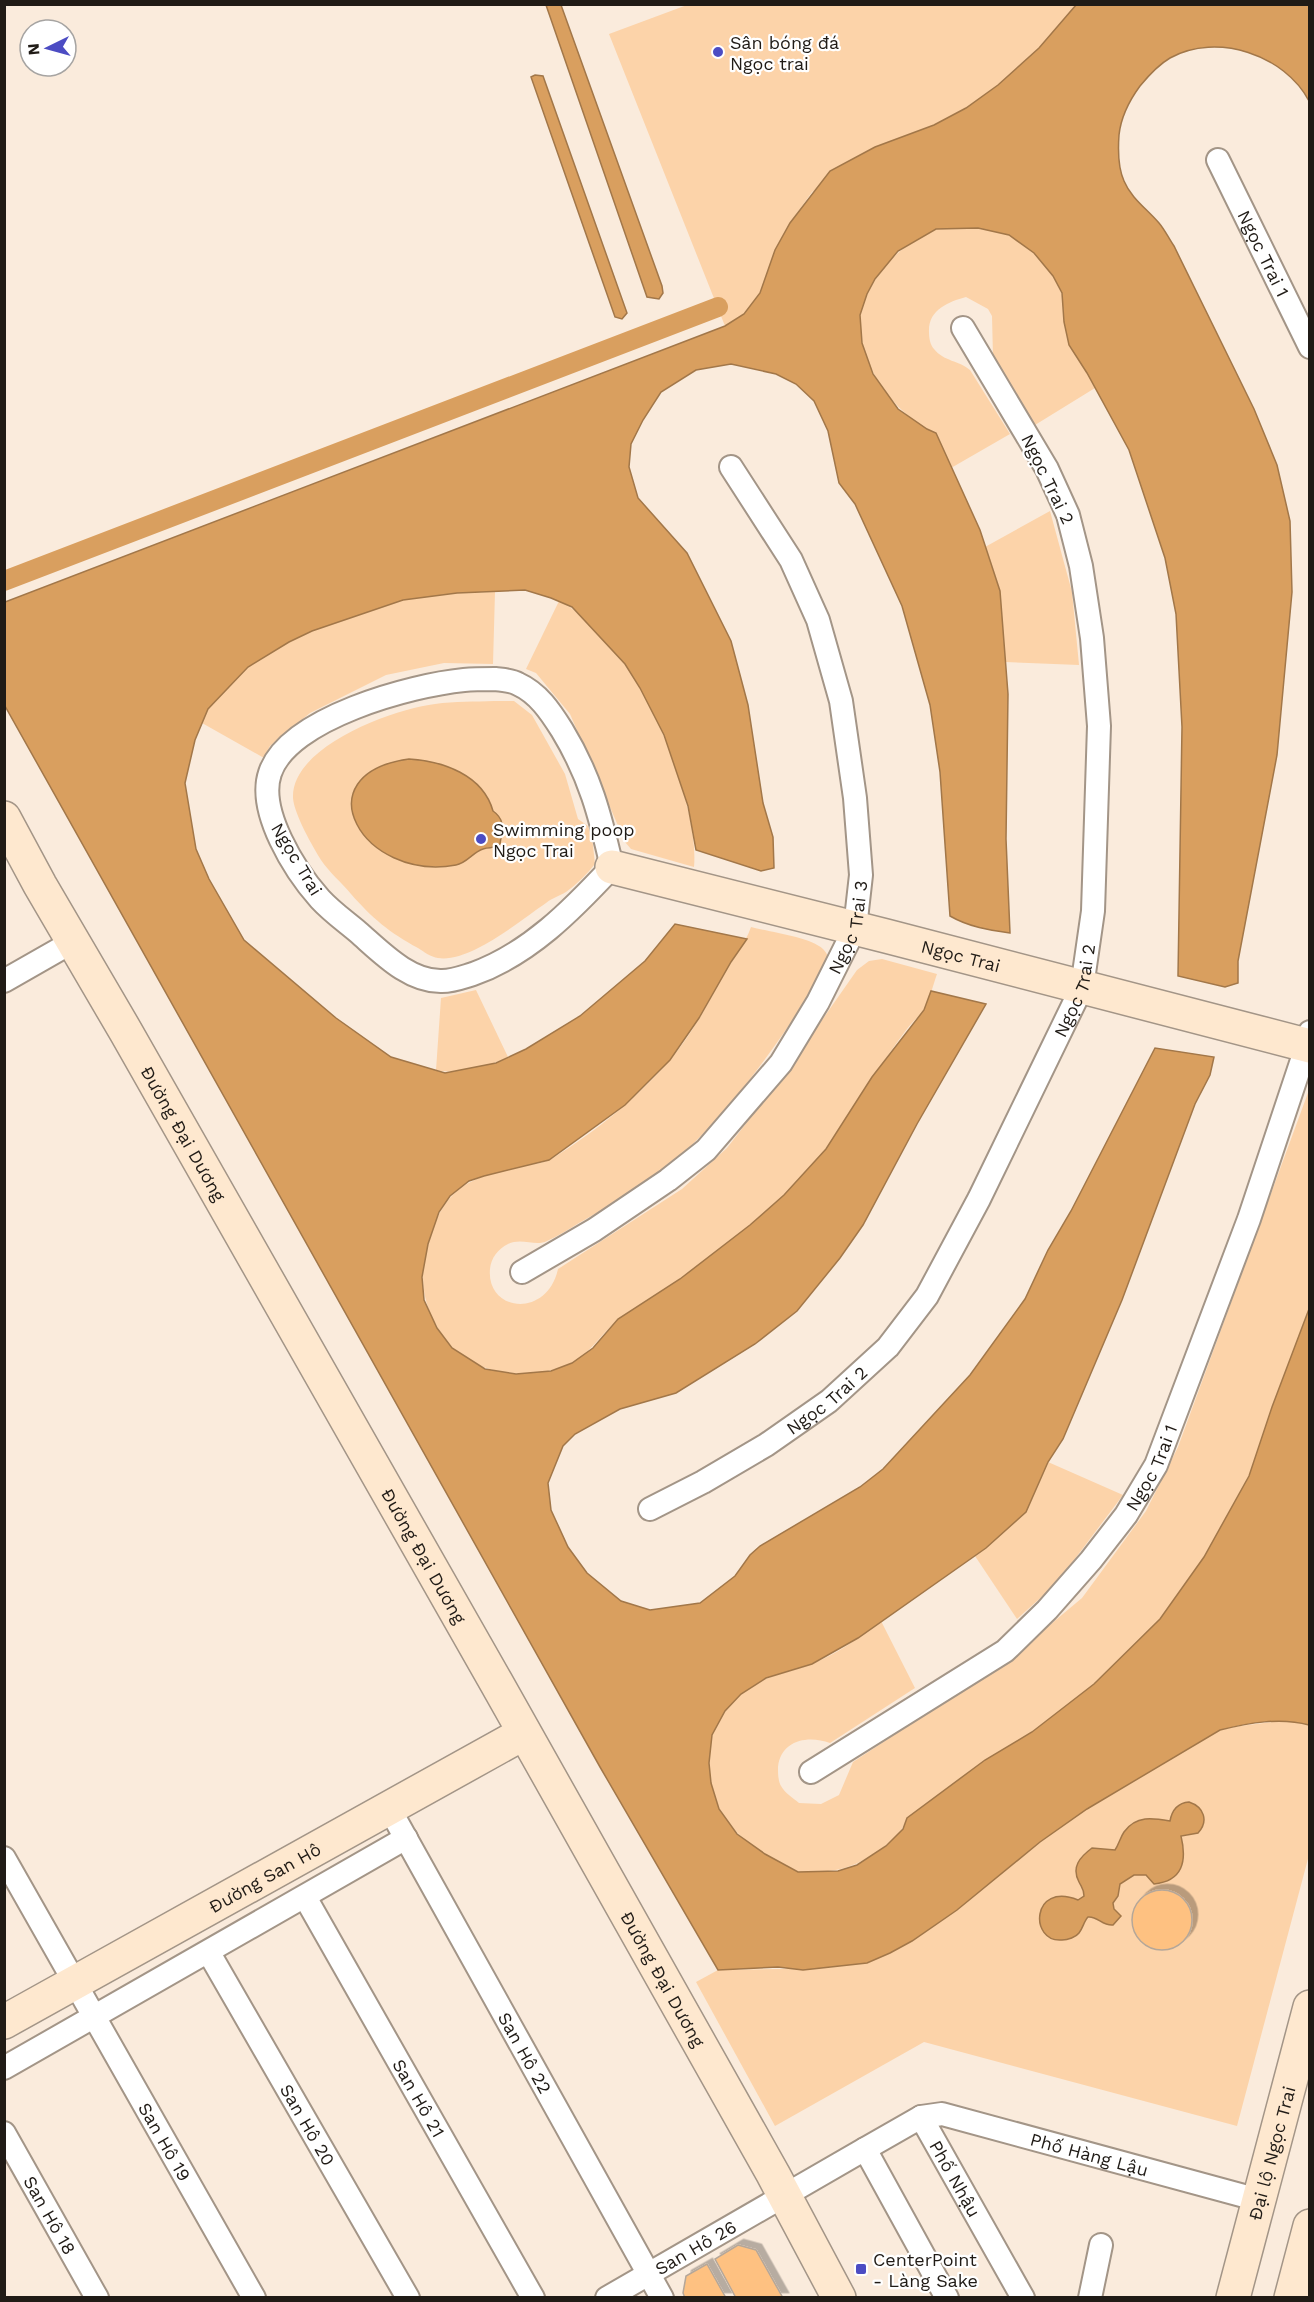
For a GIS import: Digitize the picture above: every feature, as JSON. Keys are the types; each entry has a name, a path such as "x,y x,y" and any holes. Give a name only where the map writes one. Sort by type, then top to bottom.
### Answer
{"street":[{"name":"Ngọc Trai 1","path":"1218,160 1310,347"},
{"name":"Ngọc Trai 2","path":"650,1509 703,1482 766,1445 830,1401 888,1347 927,1296 978,1199 1082,987 1093,911 1099,726 1092,638 1081,566 1071,524 1047,469 963,328"},
{"name":"Ngọc Trai 3","path":"522,1272 594,1230 668,1180 706,1150 781,1063 818,1002 855,928 861,875 855,798 842,701 818,620 791,560 731,467"},
{"name":"Ngọc Trai","path":"495,679 516,682 532,692 550,711 580,759 600,815 612,867 576,906 519,952 495,966 458,979 443,982 427,980 385,956 319,898 297,866 274,824 267,793 270,772 280,754 296,738 328,719 371,701 420,687 464,680 495,679"},
{"name":"Đường Đại Dương","path":"4,818 40,885 524,1733 839,2298"},
{"name":"Ngọc Trai","path":"612,867 1082,987 1309,1041"},
{"path":"4,981 74,941"},
{"name":"Ngọc Trai 1","path":"812,1772 1005,1651 1047,1611 1126,1515 1156,1464 1249,1219 1309,1041"},
{"name":"Đường San Hô","path":"4,2022 524,1733"},
{"name":"San Hô 22","path":"389,1808 662,2298"},
{"path":"4,2068 406,1838"},
{"name":"San Hô 19","path":"4,1858 254,2298"},
{"name":"San Hô 21","path":"306,1897 533,2298"},
{"name":"San Hô 20","path":"208,1953 408,2298"},
{"name":"Đại lộ Ngọc Trai","path":"1233,2298 1310,2007"},
{"name":"Phố Hàng Lậu","path":"921,2117 942,2114 1258,2200"},
{"path":"921,2117 865,2150 947,2298"},
{"name":"Phố Nhậu","path":"921,2117 1023,2298"},
{"name":"San Hô 18","path":"4,2133 97,2298"},
{"name":"San Hô 26","path":"607,2298 865,2150"},
{"path":"1291,2298 1310,2226"},
{"path":"1090,2298 1101,2245"}],"shaded area":[{"path":"546,5 561,5 662,286 663,293 659,299 647,297"},
{"path":"687,5 1076,5 1039,48 998,85 966,108 934,125 875,147 812,192 790,223 775,250 760,293 744,314 725,326 609,34"},
{"path":"1076,5 1309,5 1309,101 1284,71 1267,60 1248,52 1228,48 1208,47 1188,50 1170,58 1154,70 1140,86 1126,109 1119,135 1120,164 1124,181 1135,198 1161,226 1174,246 1254,409 1277,465 1290,521 1292,592 1277,755 1238,961 1238,983 1225,987 1178,976 1182,727 1176,614 1165,558 1129,450 1069,345 1064,322 1062,293 1053,276 1034,253 1009,235 978,228 936,229 898,251 875,279 860,315 862,343 873,374 898,409 936,433 980,530 1000,591 1008,694 1006,839 1010,933 972,925 950,916 940,772 930,705 902,606 855,504 839,483 828,431 814,401 796,384 776,374 731,364 696,370 661,392 631,444 629,467 638,498 687,553 731,641 748,705 763,803 773,837 774,868 761,871 696,850 688,806 664,735 625,664 572,607 525,590 457,593 403,600 312,631 289,642 248,667 208,709 195,740 185,783 196,849 209,879 244,940 336,1018 391,1057 445,1073 496,1063 526,1049 580,1016 645,961 675,924 747,939 699,1018 670,1060 625,1105 549,1160 469,1181 450,1196 439,1212 428,1244 422,1277 424,1300 437,1328 452,1348 485,1369 516,1374 551,1371 572,1363 593,1348 618,1319 680,1279 750,1225 784,1195 826,1149 872,1077 924,1010 931,991 986,1004 917,1124 863,1225 840,1258 797,1311 755,1344 676,1393 620,1409 575,1434 563,1446 548,1483 551,1510 568,1547 587,1573 621,1601 650,1610 700,1603 735,1576 750,1555 760,1546 860,1487 883,1469 970,1375 1025,1299 1048,1250 1071,1211 1155,1048 1214,1057 1210,1075 1195,1104 1122,1300 1063,1439 1048,1462 1026,1512 986,1548 858,1638 812,1664 766,1678 741,1694 725,1711 712,1735 709,1763 711,1783 719,1809 737,1834 765,1854 798,1872 838,1871 857,1865 886,1846 903,1829 907,1818 985,1760 1032,1732 1094,1684 1160,1619 1204,1557 1249,1476 1309,1309 1309,1725 1276,1721 1220,1730 1087,1809 1040,1842 957,1910 912,1941 867,1963 803,1970 778,1967 718,1970 600,1767 5,706 5,602 725,326 744,314 760,293 775,250 790,223 830,171 875,147 934,125 966,108 998,85 1039,48"},
{"path":"543,76 627,313 622,319 615,317 531,77"},
{"path":"978,228 1010,235 1034,253 1053,276 1062,294 1064,322 1095,388 1035,425 993,357 992,316 988,309 966,297 946,304 932,318 929,332 932,345 942,356 970,370 1010,434 951,468 936,433 906,414 881,385 864,350 860,333 860,315 867,294 883,269 911,243 937,229"},
{"path":"1050,511 1072,592 1079,665 1005,662 1000,591 985,547"},
{"path":"495,592 493,664 444,663 386,675 310,713 270,746 264,758 202,723 208,709 248,667 312,631 403,600 457,593"},
{"path":"559,601 580,615 619,656 638,683 663,733 683,791 694,845 694,867 631,849 625,842 570,714 536,673 526,669"},
{"path":"514,701 532,715 565,774 578,819 588,826 592,837 595,864 566,892 548,901 495,939 465,954 451,958 438,958 390,931 374,918 324,864 309,839 294,805 297,779 309,762 326,747 348,733 395,713 435,704"},
{"path":"409,759 448,767 471,779 480,788 493,811 500,818 502,830 500,844 479,850 456,865 423,866 394,858 371,843 357,824 352,804 358,784 376,769"},
{"path":"751,927 799,938 817,945 826,953 829,966 787,1029 741,1090 690,1147 661,1172 630,1194 551,1239 542,1243 513,1242 498,1251 490,1269 491,1283 497,1294 507,1301 518,1304 531,1302 542,1296 552,1285 558,1269 682,1189 727,1148 785,1073 857,970 869,961 882,959 937,974 926,1006 874,1075 833,1140 795,1185 718,1251 615,1322 579,1358 557,1369 524,1373 489,1369 460,1355 440,1332 428,1309 423,1284 428,1244 441,1211 449,1199 458,1190 483,1176 553,1158 600,1126 629,1101 657,1075 684,1041 742,946"},
{"path":"476,990 508,1057 472,1069 436,1070 441,998"},
{"path":"1309,1090 1309,1309 1249,1476 1204,1557 1160,1619 1094,1684 1032,1732 985,1760 907,1818 901,1830 892,1840 863,1860 837,1870 797,1872 764,1855 734,1829 720,1810 713,1794 710,1743 714,1729 724,1713 749,1688 830,1656 881,1621 915,1688 830,1743 813,1740 797,1742 790,1745 780,1758 779,1779 783,1789 799,1803 821,1804 839,1795 853,1762 1008,1660 1082,1598 1146,1511 1178,1447"},
{"path":"1048,1462 1123,1495 1056,1584 1017,1619 975,1556 1026,1512"},
{"path":"1294,1721 1309,1725 1309,1855 1237,2126 924,2042 775,2126 696,1982 718,1970 783,1969 867,1963 890,1953 957,1910 1040,1842 1087,1809 1220,1730"},
{"path":"1189,1802 1198,1807 1204,1819 1198,1833 1181,1836 1183,1861 1177,1874 1171,1879 1154,1884 1146,1875 1134,1875 1120,1884 1118,1896 1113,1903 1114,1909 1121,1916 1113,1925 1088,1917 1079,1933 1069,1939 1051,1938 1044,1932 1040,1924 1040,1914 1044,1905 1051,1899 1062,1896 1078,1900 1084,1896 1076,1867 1088,1851 1092,1848 1115,1850 1124,1832 1134,1823 1145,1819 1170,1821 1176,1808"}],"building":[{"path":"1156,1890 1168,1890 1184,1898 1190,1908 1192,1920 1190,1932 1184,1942 1168,1950 1156,1950 1140,1942 1132,1926 1132,1914 1140,1898"},
{"path":"738,2245 756,2250 783,2298 736,2298 715,2259"},
{"path":"707,2264 726,2298 685,2298 683,2293 686,2276"}],"waterway":[{"path":"4,581 718,307"}],"place":[{"name":"Sân bóng đá Ngọc trai","path":"718,52"},
{"name":"Swimming poop Ngọc Trai","path":"481,839"},
{"name":"CenterPoint - Làng Sake","path":"861,2269"}]}
